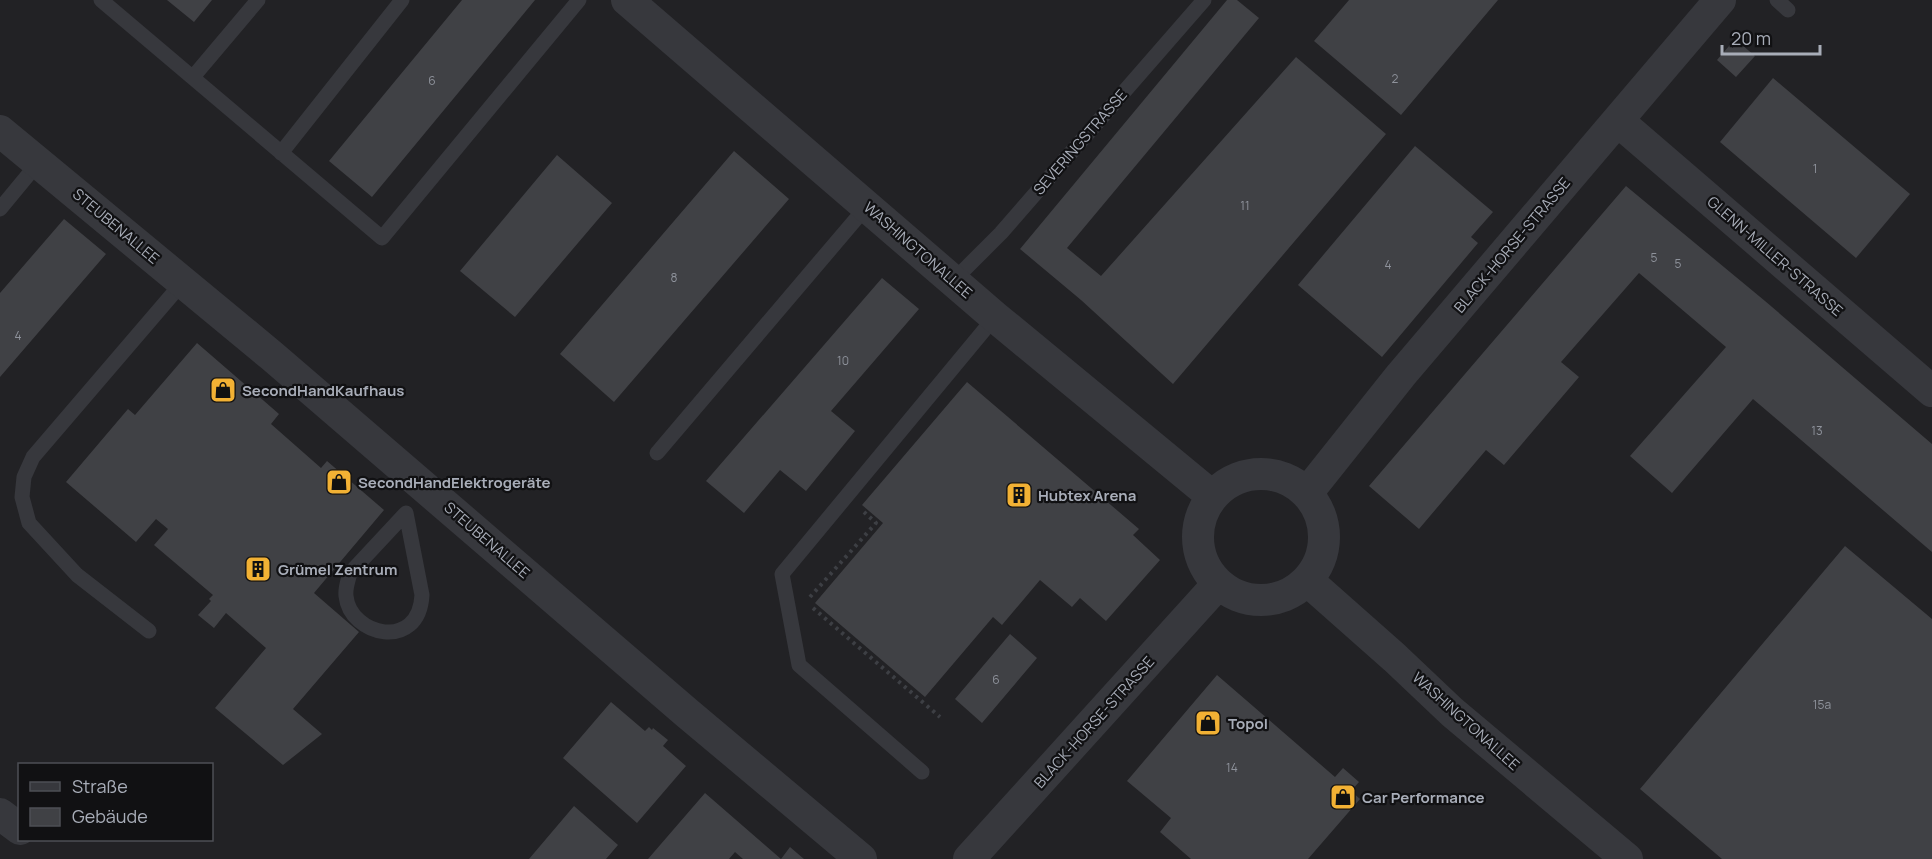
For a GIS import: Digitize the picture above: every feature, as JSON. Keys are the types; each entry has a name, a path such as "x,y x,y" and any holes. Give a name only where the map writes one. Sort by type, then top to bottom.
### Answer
{"street":[{"name":"WASHINGTONALLEE","path":"627,0 995,317 1212,496"},
{"name":"BLACK-HORSE-STRASSE","path":"1307,493 1401,375 1720,0"},
{"name":"GLENN-MILLER-STRASSE","path":"1618,121 1932,391"},
{"name":"STEUBENALLEE","path":"0,131 183,282 416,500 687,713 861,859"},
{"path":"1259,474 1276,476 1293,482 1307,493 1318,509 1324,527 1324,546 1319,565 1308,581 1295,591 1280,598 1264,601 1247,600 1232,594 1218,584 1206,569 1199,551 1197,532 1202,513 1212,496 1226,484 1241,477 1259,474"},
{"name":"WASHINGTONALLEE","path":"1308,581 1452,712 1626,859"},
{"name":"BLACK-HORSE-STRASSE","path":"969,859 1218,584"},
{"path":"0,814 18,828"}],"lane":[{"path":"101,0 382,238 579,0"},
{"path":"194,77 258,0"},
{"path":"281,153 402,0"},
{"name":"SEVERINGSTRASSE","path":"954,280 1001,233 1204,0"},
{"path":"0,210 38,163"},
{"path":"657,453 867,206"},
{"path":"149,631 77,575 29,523 22,497 24,477 33,457 183,282"},
{"path":"921,772 799,665 782,574 995,317"},
{"path":"416,500 421,605 418,615 403,630 394,633 383,632 359,620 350,610 346,598 346,585 350,573 416,500"}],"path":[{"path":"862,511 876,523 806,602 940,717"}],"shaded area":[{"path":"0,0 1932,0 1932,859 0,859"}],"building":[{"path":"167,0 212,0 194,22"},
{"path":"462,0 535,0 372,197 329,161"},
{"path":"1227,0 1237,0 1259,18 1067,248 1101,276 1296,57 1386,134 1173,384 1081,300 1020,249"},
{"path":"1349,0 1498,0 1401,115 1314,41"},
{"path":"1735,39 1755,56 1736,77 1717,60"},
{"path":"1773,78 1910,194 1856,258 1720,142"},
{"path":"1415,146 1493,212 1471,237 1478,243 1382,357 1298,285"},
{"path":"734,151 789,199 614,402 560,354"},
{"path":"557,155 612,203 515,317 460,271"},
{"path":"1626,186 1932,444 1932,552 1753,399 1672,493 1630,456 1726,347 1639,273 1561,362 1579,377 1504,465 1486,450 1419,529 1369,486"},
{"path":"64,219 106,254 0,377 0,293"},
{"path":"882,278 919,309 831,411 855,431 806,491 780,470 744,513 706,481"},
{"name":"Grümel Zentrum","path":"197,343 279,414 271,424 321,468 327,461 384,510 314,593 359,632 293,709 322,734 283,765 215,708 266,648 226,613 214,628 198,615 211,601 209,599 213,595 154,545 168,529 156,519 136,542 66,482 128,409 135,415"},
{"path":"967,382 1139,529 1133,535 1160,560 1106,621 1080,598 1072,607 1040,580 1002,625 993,617 925,697 815,603 883,523 862,505"},
{"path":"1845,546 1932,619 1932,859 1722,859 1640,789"},
{"path":"1010,634 1037,658 982,723 955,699"},
{"path":"1217,675 1335,777 1343,768 1359,782 1351,791 1360,799 1308,859 1191,859 1160,832 1171,818 1127,781"},
{"path":"611,702 645,731 649,727 652,730 653,728 668,740 663,746 686,766 637,823 563,758"},
{"path":"705,793 781,859 743,859 735,852 729,859 648,859"},
{"path":"574,806 618,845 606,859 529,859"},
{"path":"790,847 804,859 781,859"}],"place":[{"name":"SecondHandKaufhaus","path":"223,390"},
{"name":"SecondHandElektrogeräte","path":"339,482"},
{"name":"Hubtex Arena","path":"1019,495"},
{"name":"Grümel Zentrum","path":"258,569"},
{"name":"Topol","path":"1208,723"},
{"name":"Car Performance","path":"1343,797"}]}
